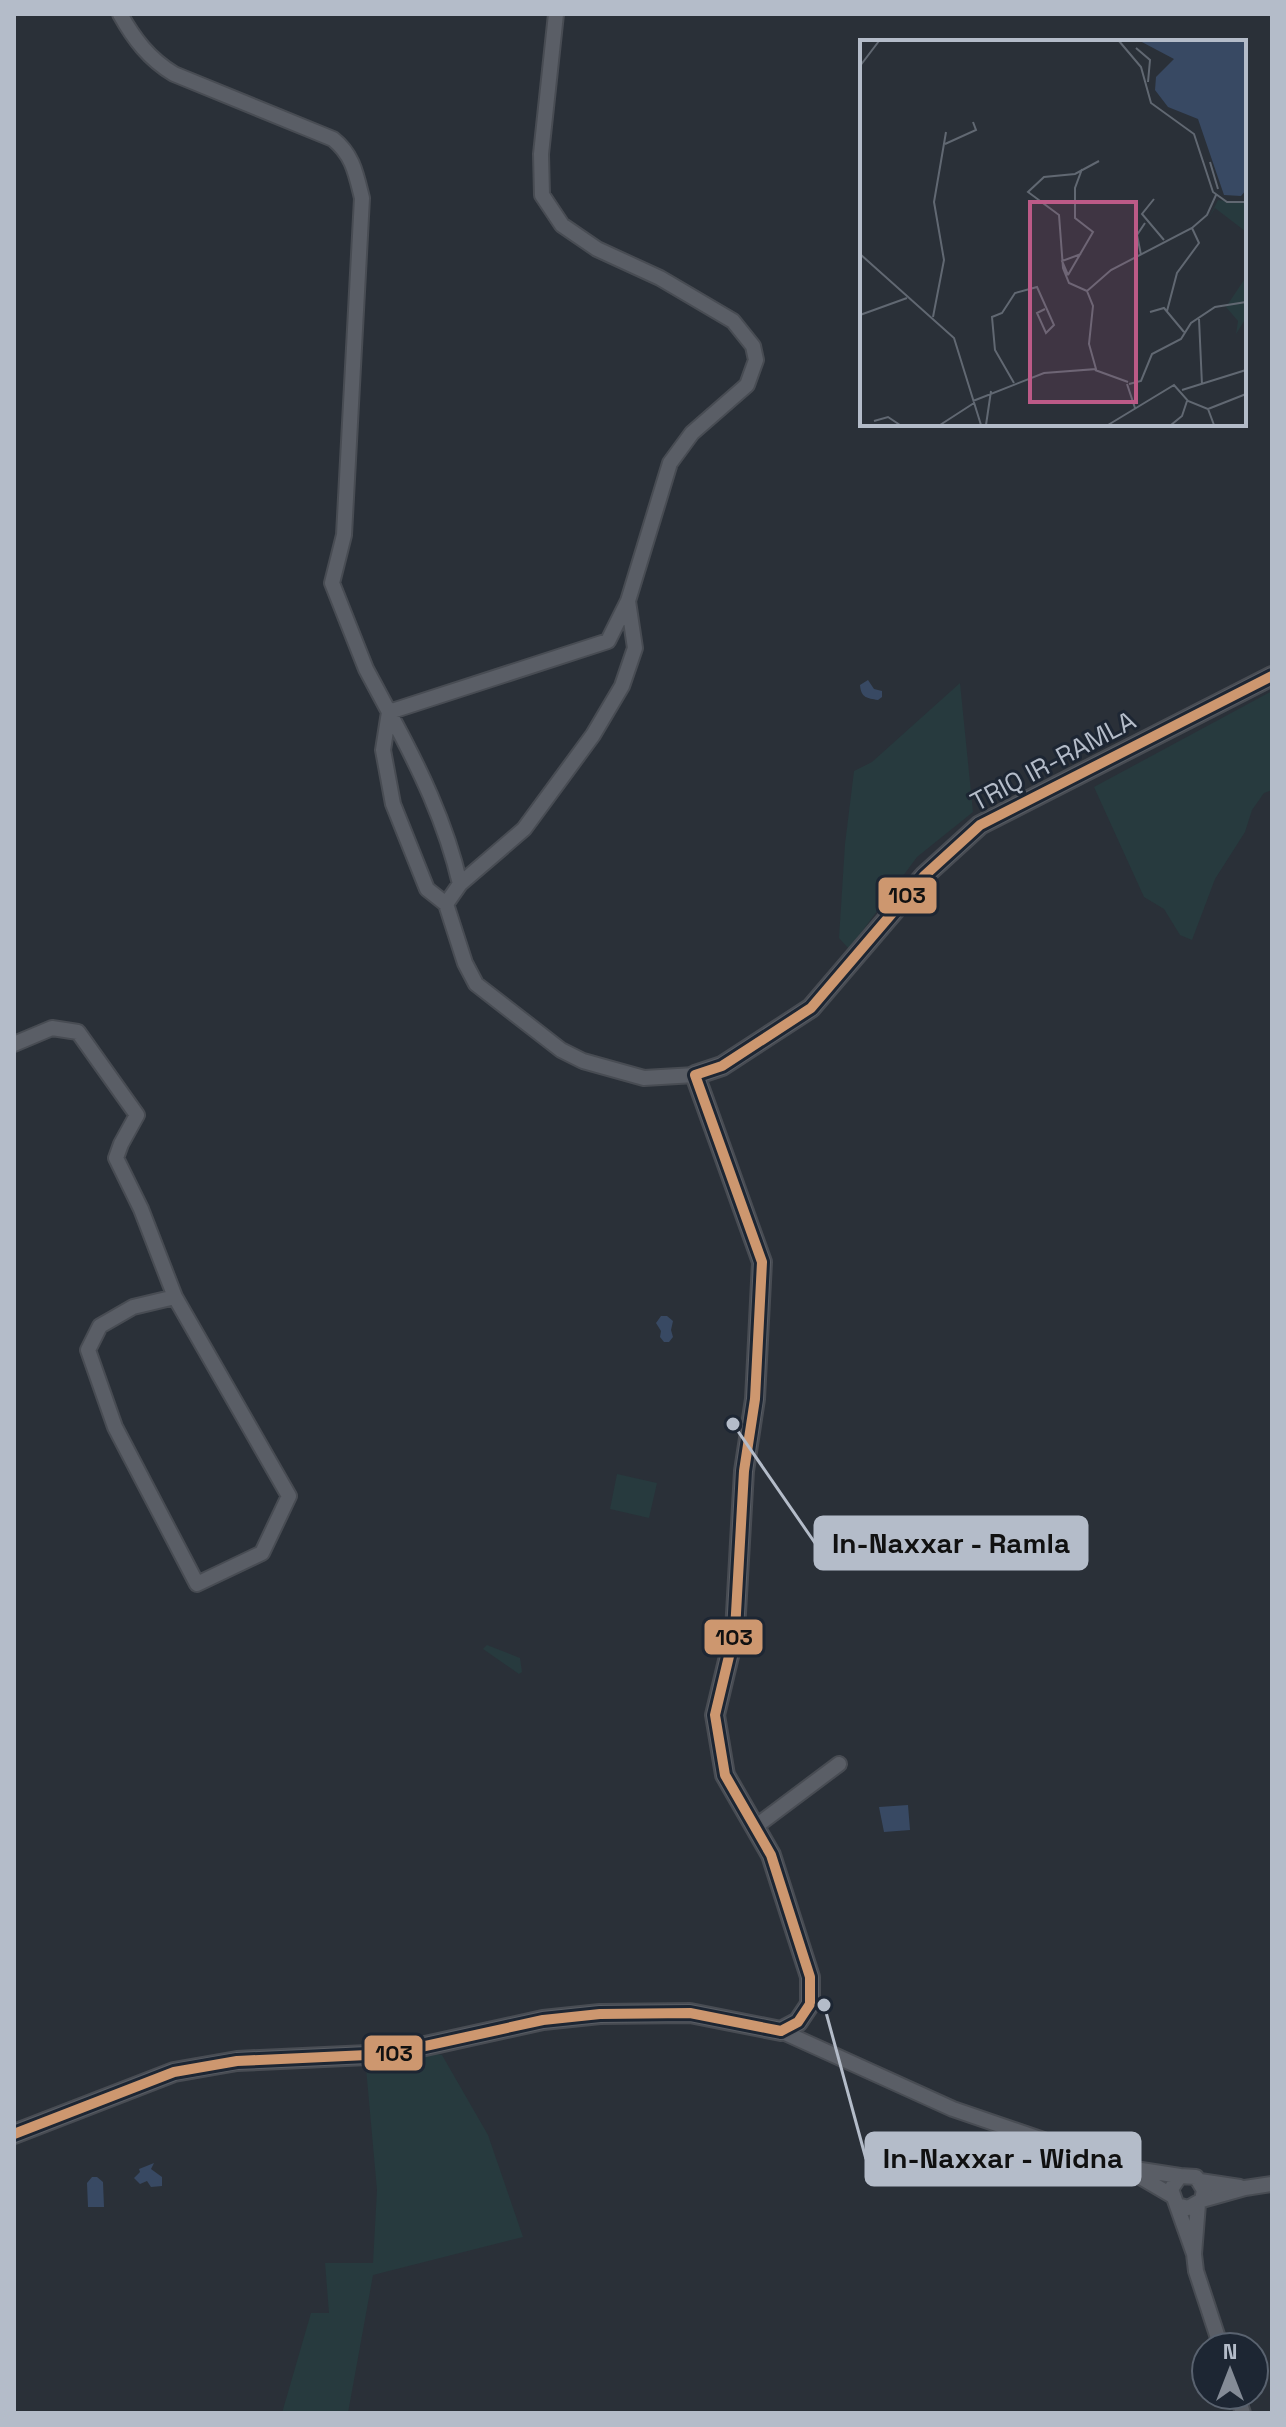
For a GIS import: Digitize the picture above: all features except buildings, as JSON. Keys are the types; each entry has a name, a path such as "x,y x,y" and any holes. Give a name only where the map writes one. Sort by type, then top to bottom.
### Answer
{"main road":[{"name":"TRIQ IR-RAMLA","path":"695,1075 722,1066 811,1008 924,876 980,825 1272,676"},
{"path":"14,2134 174,2072 237,2061 389,2054 459,2036 543,2020 600,2014 690,2013 781,2031 798,2022 810,2004 810,1977 771,1855 725,1775 715,1715 735,1631 744,1471 755,1399 762,1262 695,1075"}],"street":[{"path":"120,14 146,53 160,66 333,139 348,153 355,169 362,198 344,535 332,583 366,669 422,773 454,858 460,884"},
{"path":"389,712 608,641 628,601 670,463 692,433 747,385 756,360 753,346 733,321 660,278 597,249 562,225 542,195 541,154 556,14"},
{"path":"446,904 460,884 524,829 593,735 622,686 635,648 628,601"},
{"path":"389,712 383,750 393,804 427,889 446,904 465,963 476,984 561,1050 583,1061 644,1078 695,1075"},
{"path":"14,1044 52,1028 78,1032 137,1115 116,1158 141,1209 175,1297 289,1496 262,1553 197,1584 115,1427 88,1350 100,1326 133,1307 175,1297"},
{"path":"755,1827 839,1764"},
{"path":"781,2031 953,2109 1122,2167 1191,2175 1200,2181 1245,2188"},
{"path":"1122,2167 1188,2208 1245,2188 1272,2184"},
{"path":"1180,2176 1172,2184 1174,2200 1194,2254"},
{"path":"1200,2181 1204,2190 1194,2254 1196,2271 1216,2331"}],"green space":[{"path":"960,683 973,812 917,857 849,949 839,938 845,844 854,771 872,762"},
{"path":"1272,691 1272,790 1264,793 1252,810 1245,832 1215,879 1192,940 1180,935 1164,909 1144,897 1094,787"},
{"path":"617,1474 657,1483 649,1518 610,1509"},
{"path":"487,1645 520,1658 522,1672 519,1674 483,1649"},
{"path":"430,2053 442,2055 488,2135 523,2237 373,2275 348,2413 282,2413 311,2313 329,2313 325,2263 373,2263 377,2190 366,2068 390,2066"}],"water":[{"path":"868,680 874,689 882,691 882,697 878,700 862,693 860,685"},
{"path":"661,1316 673,1321 673,1337 669,1342 664,1342 660,1337 661,1331 656,1323"},
{"path":"908,1805 910,1830 884,1832 879,1807"},
{"path":"154,2163 151,2169 162,2177 162,2186 151,2187 147,2181 140,2184 134,2178 139,2169"},
{"path":"92,2177 103,2182 104,2207 88,2207 87,2183"}],"transit line":[{"name":"103","path":"781,2031 798,2022 810,2004 810,1977 771,1855 725,1775 715,1715 735,1631 744,1471 755,1399 762,1262 695,1075 722,1066 811,1008 924,876 980,825 1272,676"},
{"name":"103","path":"14,2134 174,2072 237,2061 389,2054 543,2020 600,2014 690,2013 781,2031"}],"place":[{"name":"In-Naxxar - Ramla","path":"733,1424"},
{"name":"In-Naxxar - Widna","path":"824,2005"}]}
